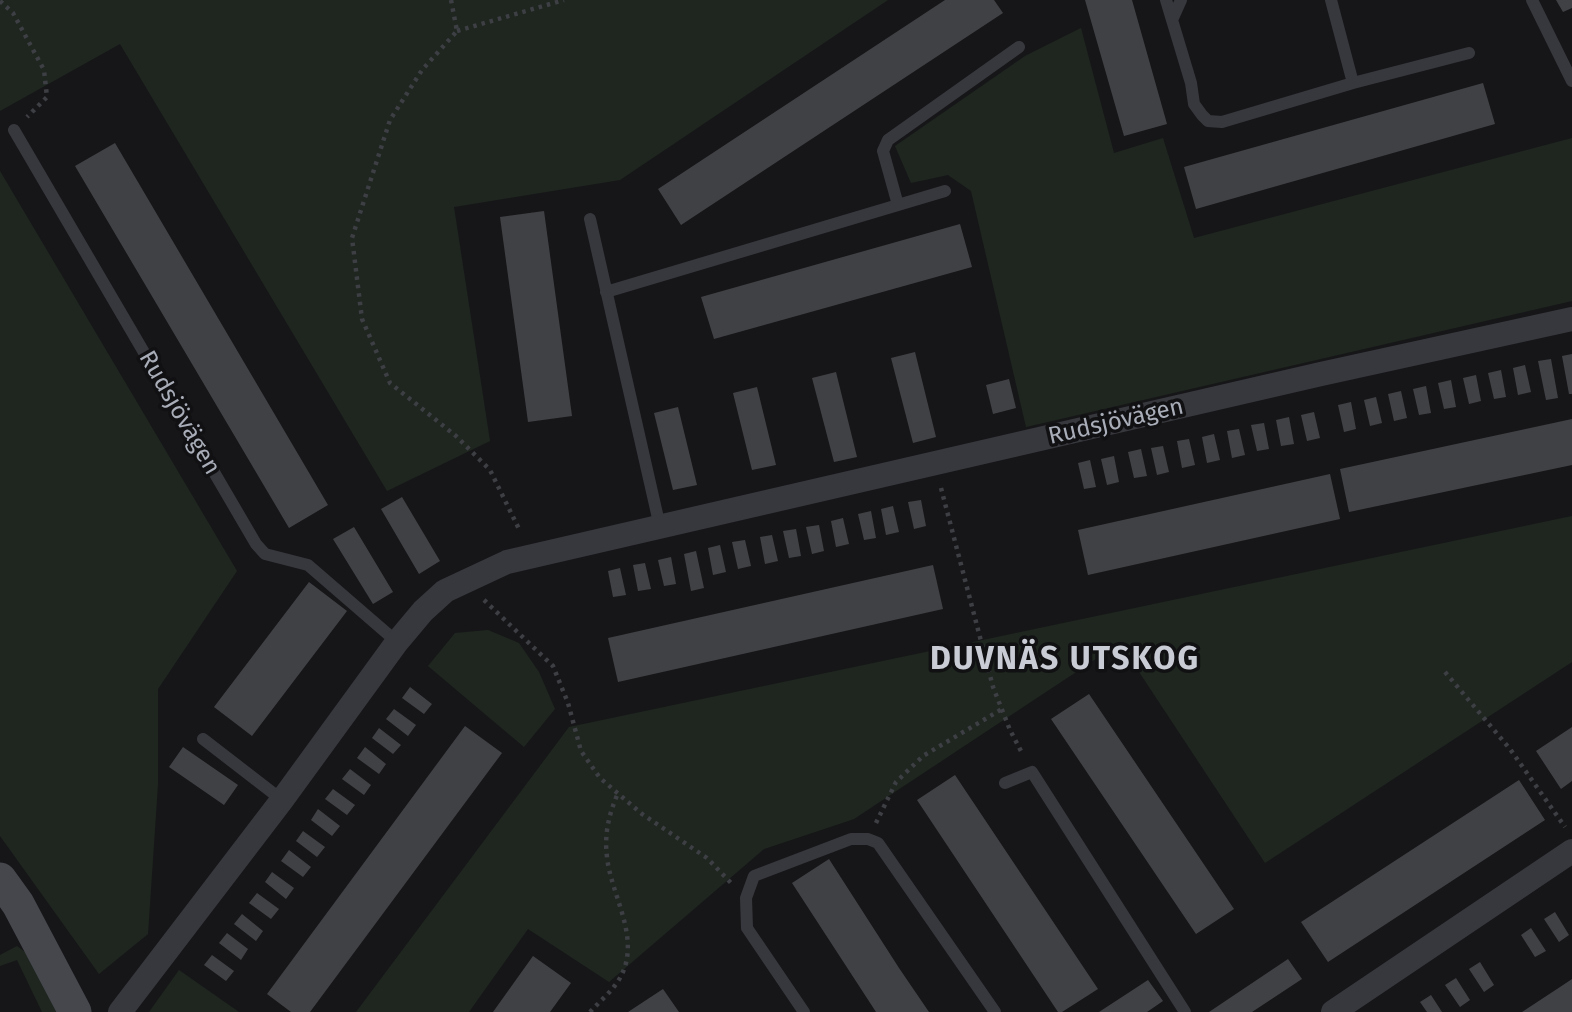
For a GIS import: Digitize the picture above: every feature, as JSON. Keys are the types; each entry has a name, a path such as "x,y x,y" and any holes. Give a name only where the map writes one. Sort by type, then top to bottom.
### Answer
{"street":[{"name":"Rudsjövägen","path":"120,1012 282,800 397,642 445,590 507,562 1321,374 1572,319"},
{"path":"1333,1012 1572,851"},
{"path":"0,879 18,904 75,1012"}],"lane":[{"path":"1166,0 1191,83 1194,104 1208,121 1222,122 1353,83 1469,53"},
{"path":"1172,20 1181,0"},
{"path":"1331,0 1353,83"},
{"path":"1532,0 1572,81"},
{"path":"898,205 883,151 888,140 1019,47"},
{"name":"Rudsjövägen","path":"14,130 256,544 265,554 308,565 397,642"},
{"path":"606,292 945,191"},
{"path":"590,219 660,527"},
{"path":"203,739 282,800"},
{"path":"1005,783 1032,772 1185,1012"},
{"path":"804,1012 747,928 746,898 754,876 851,839 868,839 878,843 995,1012"}],"path":[{"path":"451,0 457,31"},
{"path":"524,540 490,470 456,436 390,383 362,319 352,238 390,120 422,70 457,31 564,0"},
{"path":"0,1 13,13 44,70 47,97 14,130"},
{"path":"940,463 942,492 993,687 1010,730 1032,772"},
{"path":"476,592 552,666 568,703 581,751 600,778 642,814 707,858 746,898"},
{"path":"1444,672 1510,749 1572,836"},
{"path":"868,839 896,782 923,756 1002,709"},
{"path":"590,1012 616,984 623,972 629,944 607,858 607,819 618,793"}],"shaded area":[{"path":"0,0 888,0 620,180 454,207 490,441 387,491 120,44 0,111"},
{"path":"1081,28 1114,153 1163,138 1194,238 1572,138 1572,301 1026,427 971,191 948,175 911,183 895,146 1025,56"},
{"path":"0,171 237,571 158,689 158,784 148,934 99,974 0,836"},
{"path":"1572,516 1572,662 1265,863 1120,643 854,819 764,849 609,982 528,929 469,1012 356,1012 569,727"},
{"path":"488,630 519,643 539,672 555,709 524,747 428,666 455,633"},
{"path":"17,946 33,958 61,1012 42,1012 17,960 0,966 0,955"},
{"path":"179,970 239,1012 149,1012"}],"building":[{"path":"945,0 994,0 1003,13 681,225 658,189"},
{"path":"1085,0 1132,0 1167,124 1124,136"},
{"path":"1556,0 1572,0 1572,8 1563,12"},
{"path":"1483,83 1495,124 1196,209 1184,167"},
{"path":"115,143 328,505 289,528 75,166"},
{"path":"544,211 572,416 528,422 500,217"},
{"path":"960,224 972,267 714,339 701,297"},
{"path":"915,352 936,437 913,443 891,358"},
{"path":"1572,354 1572,394 1569,394 1562,356"},
{"path":"1551,359 1558,398 1546,400 1538,361"},
{"path":"1525,365 1531,392 1518,395 1513,368"},
{"path":"1501,370 1506,397 1494,399 1488,373"},
{"path":"836,372 857,457 834,462 812,378"},
{"path":"1476,375 1481,401 1469,404 1463,378"},
{"path":"1009,379 1016,408 993,414 986,385"},
{"path":"1451,380 1456,407 1444,409 1438,383"},
{"path":"1426,386 1431,413 1419,415 1413,389"},
{"path":"757,387 776,465 752,470 733,393"},
{"path":"1401,391 1407,418 1394,421 1388,394"},
{"path":"1376,397 1382,423 1370,426 1364,400"},
{"path":"1351,402 1356,429 1344,432 1338,405"},
{"path":"678,407 697,485 673,490 654,413"},
{"path":"1314,412 1320,438 1307,441 1301,415"},
{"path":"1289,417 1294,444 1281,446 1276,420"},
{"path":"1572,419 1572,465 1349,512 1340,469"},
{"path":"1264,423 1269,449 1257,451 1251,425"},
{"path":"1239,429 1245,455 1232,458 1227,431"},
{"path":"1214,434 1220,460 1207,463 1202,437"},
{"path":"1189,439 1195,465 1182,468 1177,441"},
{"path":"1163,446 1169,472 1157,475 1151,448"},
{"path":"1141,449 1147,476 1134,478 1128,452"},
{"path":"1114,456 1119,482 1107,485 1101,459"},
{"path":"1090,460 1096,487 1084,489 1078,463"},
{"path":"1330,474 1340,519 1088,575 1078,530"},
{"path":"402,497 440,561 419,574 381,509"},
{"path":"921,500 926,526 914,529 908,502"},
{"path":"893,506 899,532 886,535 881,509"},
{"path":"871,511 876,538 864,540 858,514"},
{"path":"843,518 849,544 836,547 831,521"},
{"path":"819,525 824,551 812,554 806,527"},
{"path":"354,527 393,592 373,604 333,539"},
{"path":"796,529 801,556 789,558 783,531"},
{"path":"772,535 778,561 765,564 760,537"},
{"path":"745,540 751,566 738,569 732,542"},
{"path":"720,545 726,572 713,575 708,548"},
{"path":"696,551 704,588 691,591 684,554"},
{"path":"671,557 676,584 664,586 658,560"},
{"path":"645,563 651,589 638,591 633,565"},
{"path":"933,565 943,609 618,682 608,638"},
{"path":"620,568 626,595 613,597 608,571"},
{"path":"309,582 347,611 252,736 214,707"},
{"path":"410,687 432,704 424,714 402,698"},
{"path":"1089,694 1234,909 1196,934 1051,719"},
{"path":"394,709 416,725 408,736 386,719"},
{"path":"465,726 502,753 310,1012 291,1012 267,994"},
{"path":"1572,727 1572,781 1561,789 1536,751"},
{"path":"379,728 401,745 393,754 372,738"},
{"path":"183,747 238,785 224,805 169,767"},
{"path":"365,747 386,764 379,774 357,758"},
{"path":"350,769 371,785 364,795 342,779"},
{"path":"955,775 1098,989 1062,1012 1058,1012 917,800"},
{"path":"1519,780 1545,820 1328,962 1301,922"},
{"path":"333,789 355,805 347,815 325,799"},
{"path":"318,809 340,826 332,836 311,820"},
{"path":"303,831 325,847 317,857 296,841"},
{"path":"289,850 311,867 303,877 281,861"},
{"path":"829,859 929,1012 876,1012 792,883"},
{"path":"272,872 294,888 286,899 265,882"},
{"path":"257,893 279,909 271,919 249,903"},
{"path":"1555,912 1569,935 1559,942 1544,919"},
{"path":"242,914 263,931 256,941 234,924"},
{"path":"1531,928 1546,951 1535,957 1521,935"},
{"path":"227,933 248,949 241,960 219,943"},
{"path":"212,955 234,971 226,981 204,965"},
{"path":"533,956 571,983 550,1012 493,1012"},
{"path":"1288,959 1302,979 1252,1012 1209,1012"},
{"path":"1480,962 1494,985 1484,992 1469,969"},
{"path":"1456,978 1470,1000 1460,1007 1445,985"},
{"path":"1572,979 1572,1012 1522,1012 1557,989"},
{"path":"1148,980 1163,1001 1147,1012 1099,1012"},
{"path":"663,989 679,1012 628,1012"},
{"path":"1431,995 1442,1012 1427,1012 1420,1002"}],"district":[{"name":"DUVNÄS UTSKOG","path":"1065,660"}]}
